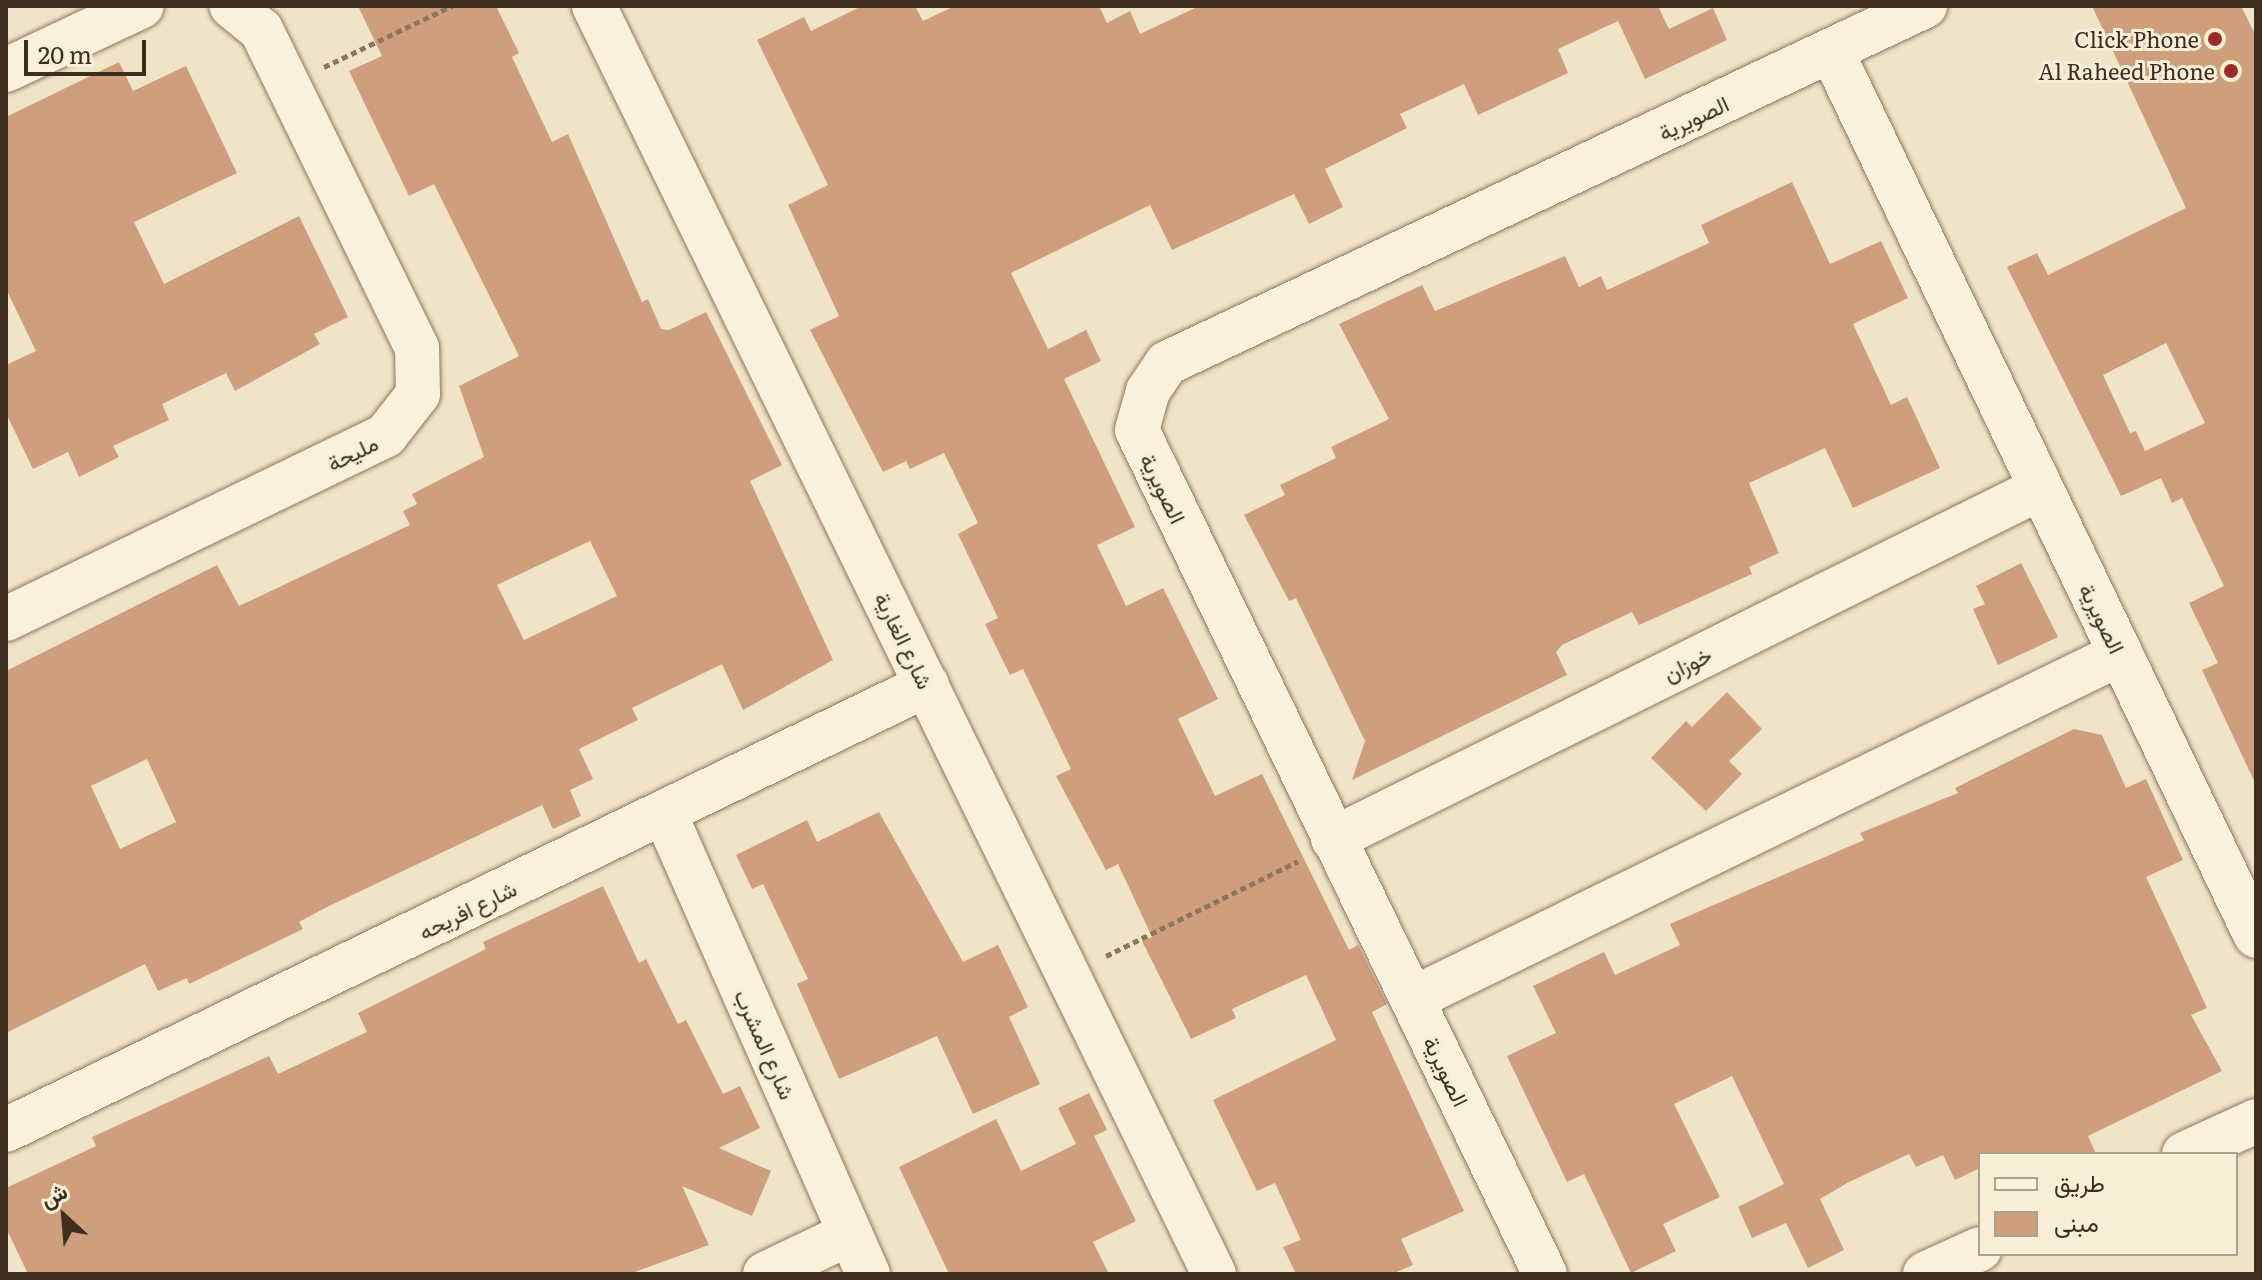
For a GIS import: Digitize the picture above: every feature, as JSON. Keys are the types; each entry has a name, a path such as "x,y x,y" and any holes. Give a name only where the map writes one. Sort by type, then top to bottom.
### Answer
{"street":[{"path":"6,70 142,6"},
{"name":"مليحة","path":"6,619 386,435 418,394 417,348 261,30 231,6"},
{"name":"الصويرية","path":"1545,1274 1137,430 1148,391 1167,363 1925,6"},
{"name":"شارع الغارية","path":"602,8 1066,976 1214,1274"},
{"name":"الصويرية","path":"1832,52 2120,654 2242,874 2256,936"},
{"name":"خوزان","path":"1333,839 2041,488"},
{"path":"1412,999 2120,654"},
{"name":"شارع افريحه","path":"6,1130 927,685"},
{"name":"شارع المشرب","path":"665,814 868,1274"},
{"path":"2188,1152 2256,1121"},
{"path":"765,1274 849,1234"},
{"path":"1925,1274 1978,1250"}],"path":[{"path":"287,85 452,6"},
{"path":"1066,976 1333,839"}],"building":[{"path":"358,6 496,6 519,53 512,57 552,142 568,134 642,302 648,299 661,329 669,330 706,312 782,465 750,481 833,660 743,710 722,664 632,708 638,720 579,749 593,779 570,790 581,816 553,829 542,805 327,907 299,922 303,929 189,984 187,978 158,991 145,964 6,1033 6,671 217,565 239,606 410,525 403,511 417,504 412,494 484,457 459,386 519,356 434,184 409,196 349,71 382,56","holes":["590,541 617,596 524,640 497,585","147,759 176,822 120,849 91,786"]},
{"path":"862,6 915,6 923,21 955,6 1099,6 1107,23 1130,11 1140,34 1199,6 1658,6 1669,29 1713,8 1727,40 1645,79 1618,21 1558,49 1568,73 1478,115 1464,84 1400,114 1407,128 1325,169 1343,207 1309,224 1294,194 1172,250 1150,205 1011,273 1048,349 1086,330 1101,361 1064,379 1135,527 1097,545 1126,606 1163,588 1218,699 1178,719 1215,796 1262,774 1349,950 1358,945 1387,1004 1372,1012 1464,1211 1401,1239 1413,1265 1392,1274 1296,1274 1283,1247 1301,1240 1275,1183 1257,1191 1213,1100 1336,1040 1306,975 1232,1009 1236,1018 1191,1039 1142,941 1152,937 1118,864 1106,870 1056,776 1071,769 1023,669 1010,675 985,624 998,618 958,534 978,523 944,453 910,469 906,461 883,472 810,330 839,316 788,205 828,185 757,40 804,17 811,31"},
{"path":"2092,6 2241,6 2256,36 2256,785 2202,670 2218,663 2189,603 2224,586 2182,498 2172,503 2161,478 2121,496 2007,267 2037,253 2048,275 2186,208","holes":["2166,343 2205,423 2145,451 2136,431 2130,433 2103,375"]},
{"path":"119,62 133,91 186,66 237,173 134,222 164,284 299,216 348,317 314,334 320,344 235,391 226,373 162,404 169,420 113,446 119,457 79,477 68,452 33,469 6,413 6,365 36,351 6,289 6,117"},
{"path":"1792,182 1830,264 1881,241 1908,298 1853,324 1891,405 1907,397 1940,468 1853,508 1825,448 1749,483 1779,553 1749,567 1752,574 1639,625 1632,612 1562,645 1556,652 1567,675 1352,780 1365,741 1296,598 1289,601 1244,515 1285,495 1280,485 1336,458 1331,447 1389,419 1339,324 1422,285 1435,311 1565,256 1579,287 1601,276 1607,290 1709,243 1701,225"},
{"path":"2021,563 2058,637 1998,665 1973,609 1985,604 1976,586"},
{"path":"1727,692 1762,729 1729,761 1742,774 1706,811 1651,758 1686,721 1692,727"},
{"path":"2074,729 2102,735 2126,788 2146,779 2183,860 2146,877 2207,1008 2191,1015 2222,1071 2088,1136 2095,1152 1978,1152 1978,1169 1955,1180 1943,1155 1916,1167 1909,1154 1849,1182 1820,1199 1844,1250 1808,1268 1786,1223 1752,1238 1738,1207 1784,1184 1732,1076 1674,1104 1720,1197 1663,1224 1676,1251 1631,1273 1584,1174 1567,1182 1507,1056 1556,1033 1533,986 1604,952 1615,975 1680,945 1670,924 1864,840 1860,833 1958,793 1955,788"},
{"path":"879,812 963,962 998,945 1028,1007 1009,1017 1040,1084 973,1114 937,1036 839,1079 797,984 808,979 763,884 752,889 736,855 807,820 817,842"},
{"path":"603,886 639,963 646,959 678,1024 686,1020 723,1094 740,1086 760,1128 719,1148 771,1171 752,1216 682,1186 709,1245 629,1274 28,1274 6,1228 6,1188 96,1146 92,1137 269,1056 278,1074 367,1032 358,1013 486,949 483,942"},
{"path":"1089,1093 1107,1130 1094,1136 1136,1221 1093,1242 1109,1274 949,1274 899,1167 996,1119 1021,1171 1076,1144 1058,1108"}],"place":[{"name":"Click Phone","path":"2215,39"},
{"name":"Al Raheed Phone","path":"2231,71"}]}
